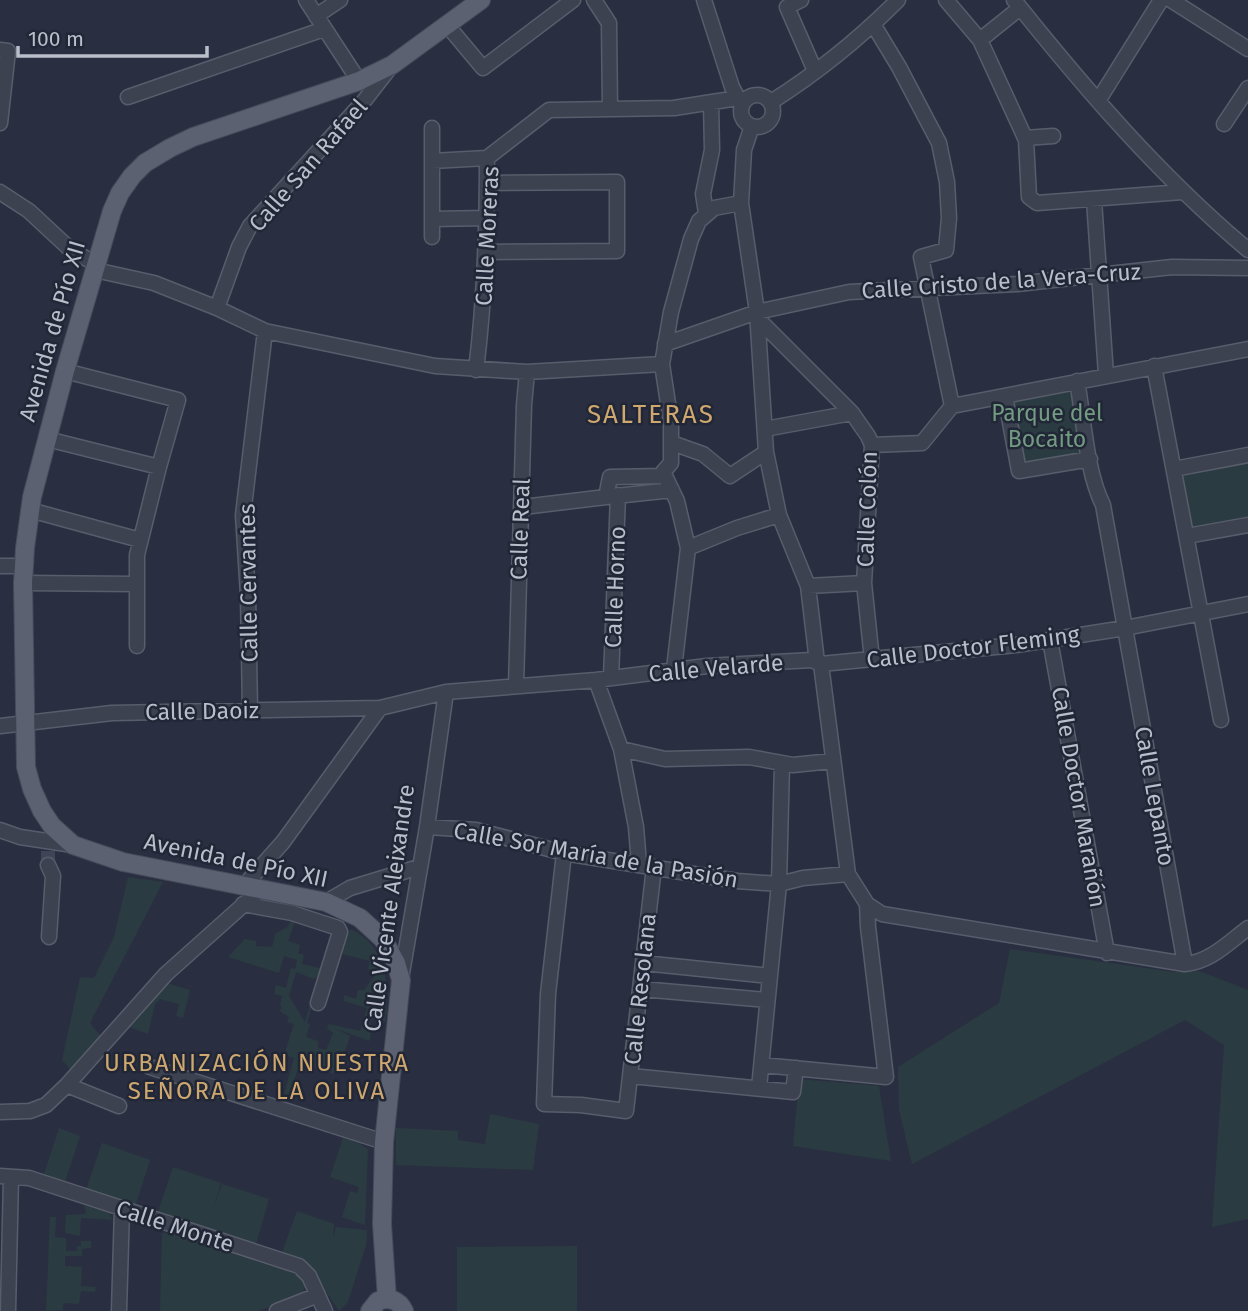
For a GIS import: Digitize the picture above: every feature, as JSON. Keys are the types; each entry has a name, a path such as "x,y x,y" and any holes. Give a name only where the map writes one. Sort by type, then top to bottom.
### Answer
{"main road":[{"name":"Avenida de Pío XII","path":"401,980 391,952 373,928 360,918 326,902 249,893 123,862 73,845 52,826 32,789 26,766 23,575 30,510 47,439 120,193 145,163 193,137 359,81 392,65 481,0"},
{"name":"Calle Vicente Aleixandre","path":"387,1299 382,1224 384,1142 401,980"},
{"path":"370,1311 379,1301 387,1299 396,1301 404,1311"}],"street":[{"path":"306,0 359,81"},
{"path":"128,97 320,22 340,0"},
{"path":"452,31 483,68 573,0"},
{"path":"594,0 609,23 611,109"},
{"path":"704,0 740,102 742,116 752,126 768,123 773,113 768,98 758,94 740,102"},
{"path":"801,0 787,7 815,71"},
{"path":"771,102 815,71 898,0"},
{"path":"946,0 981,40 1025,138 1029,197 1037,203 1182,192"},
{"path":"1098,101 1161,0"},
{"path":"1171,0 1248,49"},
{"path":"981,40 1017,4 1098,101 1182,192 1248,250"},
{"path":"873,24 939,143 947,182 949,218 946,250 921,257 952,406"},
{"path":"0,50 8,51 0,122"},
{"name":"Calle San Rafael","path":"217,308 239,247 250,226 364,101 392,65"},
{"path":"1224,124 1248,88"},
{"name":"Calle Moreras","path":"476,370 487,252 487,158 549,110 674,108 740,102"},
{"path":"706,213 702,194 712,150 711,103"},
{"path":"752,126 744,150 741,203 757,315 766,452 779,515 808,586 848,874 867,904 882,914 1185,964 1202,962 1248,928"},
{"path":"432,128 432,237"},
{"path":"1025,138 1053,136"},
{"path":"432,161 487,158"},
{"path":"487,183 617,182 617,251 487,252"},
{"path":"0,192 29,211 71,250 96,267 154,284 217,308 265,331 435,366 476,370 527,372 662,364"},
{"path":"1094,200 1107,375"},
{"path":"674,669 688,548 669,483 663,472 671,463 673,443 662,364 691,239 699,221 714,208 741,203"},
{"path":"432,219 487,218"},
{"name":"Calle Cristo de la Vera-Cruz","path":"665,344 757,315 849,292 1017,284 1199,265 1248,268"},
{"name":"Calle Colón","path":"757,315 852,413 869,436 872,445 864,583 872,660"},
{"name":"Calle Cervantes","path":"250,710 248,595 243,515 265,331"},
{"path":"872,445 922,443 952,406 1248,349"},
{"path":"1154,366 1220,720"},
{"path":"65,371 178,400 139,540 136,584 137,646"},
{"name":"Calle Real","path":"516,686 527,372"},
{"name":"Calle Lepanto","path":"1077,381 1090,459 1103,505 1185,964"},
{"path":"1005,396 1019,471 1090,459"},
{"path":"765,429 852,413"},
{"path":"47,439 159,467"},
{"path":"673,443 703,454 730,476 766,452"},
{"path":"1174,469 1248,455"},
{"path":"523,506 612,496 669,483"},
{"name":"Calle Horno","path":"604,679 612,496"},
{"path":"30,510 139,540"},
{"path":"688,548 779,515"},
{"path":"1187,536 1248,525"},
{"path":"0,566 23,575 136,584"},
{"path":"808,586 864,583"},
{"name":"Calle Doctor Fleming","path":"819,663 872,660 1051,640 1248,604"},
{"name":"Calle Doctor Marañón","path":"1051,640 1107,953"},
{"name":"Calle Velarde","path":"516,686 604,679 674,669 812,660 819,663"},
{"name":"Calle Resolana","path":"564,853 548,994 544,1104 581,1105 626,1111 641,989 647,866 604,679"},
{"name":"Calle Daoiz","path":"0,726 113,713 380,708 446,692 516,686"},
{"name":"Calle Vicente Aleixandre","path":"401,980 446,692"},
{"path":"0,1112 30,1111 46,1105 166,974 249,893 282,842 380,708"},
{"path":"621,749 665,759 749,757 782,763 811,764 832,761"},
{"path":"759,1088 779,884 782,763"},
{"name":"Calle Sor María de la Pasión","path":"427,827 476,830 564,853 737,881 779,884 803,878 848,874"},
{"path":"0,830 20,837 48,853 73,845"},
{"path":"48,853 53,876 49,937"},
{"path":"326,902 349,888 419,867"},
{"path":"249,893 292,913 338,928 340,932 318,1003"},
{"path":"762,1065 887,1077 867,904"},
{"path":"643,963 770,976"},
{"path":"641,989 768,1000"},
{"path":"150,1067 384,1142"},
{"path":"631,1076 793,1092 796,1068"},
{"path":"67,1085 119,1106"},
{"path":"5,1176 8,1311"},
{"name":"Calle Monte","path":"5,1176 29,1178 299,1266 309,1276 325,1311"},
{"path":"120,1311 122,1208"},
{"path":"277,1311 318,1295"}],"green space":[{"name":"Parque del Bocaito","path":"1077,381 1090,459 1019,471 1005,396"},
{"path":"1248,455 1248,525 1187,536 1174,469"},
{"path":"128,877 163,882 90,1023 103,1039 71,1070 62,1060 80,977 94,978 114,937"},
{"path":"293,918 296,919 288,941 300,945 298,953 304,955 302,964 323,969 307,1023 310,1024 306,1037 318,1041 318,1048 326,1050 333,1033 327,1028 329,1024 360,1031 367,1008 344,1001 344,995 356,999 358,990 364,990 376,974 368,969 370,961 342,954 350,929 372,945 378,956 386,981 387,1009 385,1022 371,1019 370,1041 336,1029 350,1036 334,1074 300,1062 287,1103 282,1101 294,1058 284,1055 294,1024 287,1022 289,1017 279,1011 282,1008 282,996 274,994 276,985 286,988 291,968 295,969 297,960 284,956 279,973 228,957 245,939 256,941 256,946 272,947 275,934 287,927","holes":["296,972 314,979 318,976 305,1022 289,996"]},
{"path":"1010,949 1174,972 1199,971 1248,990 1248,1219 1212,1227 1224,1045 1185,1020 912,1164 899,1110 898,1067 999,1003"},
{"path":"166,983 190,990 183,1018 176,1016 179,1004 160,999 155,1004 148,1034 129,1027"},
{"path":"799,1079 879,1086 891,1161 793,1146"},
{"path":"490,1114 539,1124 533,1170 396,1165 396,1128 458,1131 458,1140 485,1144"},
{"path":"59,1128 80,1136 65,1182 44,1174"},
{"path":"343,1138 368,1149 365,1225 342,1217 350,1191 357,1193 359,1187 330,1177"},
{"path":"102,1143 150,1160 135,1207 86,1190"},
{"path":"173,1167 221,1183 213,1209 222,1184 269,1199 256,1244 158,1212"},
{"path":"84,1205 109,1213 113,1220 81,1218 80,1236 65,1233 66,1215 86,1214"},
{"path":"297,1211 334,1224 333,1238 336,1227 367,1230 366,1245 348,1302 339,1311 305,1260 282,1252"},
{"path":"50,1217 56,1217 55,1237 66,1238 66,1251 77,1251 81,1241 91,1241 91,1248 82,1249 82,1256 65,1256 65,1266 82,1267 81,1286 96,1287 95,1292 81,1291 79,1304 63,1303 63,1310 46,1311"},
{"path":"162,1233 183,1234 183,1238 297,1274 303,1279 305,1287 301,1295 259,1311 160,1311"},
{"path":"577,1246 577,1311 457,1311 457,1247"}],"tunnel":[{"path":"48,851 48,865"}],"district":[{"name":"SALTERAS","path":"651,414"},
{"name":"URBANIZACIÓN NUESTRA SEÑORA DE LA OLIVA","path":"257,1077"}]}
